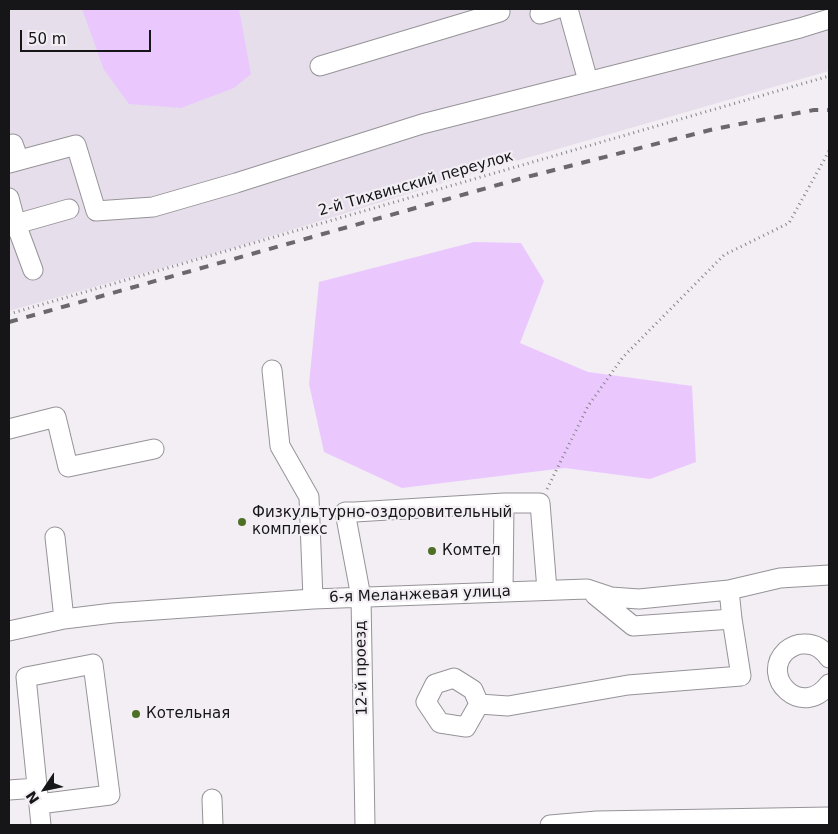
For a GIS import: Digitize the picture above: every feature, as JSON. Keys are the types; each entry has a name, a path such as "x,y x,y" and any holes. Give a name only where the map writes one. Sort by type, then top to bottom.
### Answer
{"street":[{"path":"320,66 500,12 499,9"},
{"path":"568,9 588,81"},
{"path":"12,156 76,145 96,211 153,207 236,183 422,124 829,19"},
{"path":"9,198 12,226 34,270"},
{"path":"12,226 69,209"},
{"path":"272,370 280,446 309,496 313,599"},
{"path":"9,429 56,417 68,467 154,450"},
{"path":"503,591 504,503 540,503 547,590"},
{"name":"12-й проезд","path":"365,825 361,598 345,512 504,503"},
{"path":"55,537 64,619"},
{"name":"6-я Меланжевая улица","path":"9,631 64,619 113,613 313,599 588,589 611,597 639,599 730,590 780,578 829,575"},
{"path":"588,589 633,626 732,619"},
{"path":"479,704 508,706 628,685 741,676 732,619 730,590"},
{"path":"829,658 823,650 816,646 799,644 784,653 778,669 778,678 782,686 797,698 816,696 824,691 829,684"},
{"path":"9,790 38,796 110,795 93,664 26,677 38,796 41,825"},
{"path":"212,799 213,825"},
{"path":"550,825 598,821 829,817"}],"path":[{"name":"2-й Тихвинский переулок","path":"9,314 829,76"},
{"path":"540,503 588,406 623,357 724,255 789,223 829,151"}],"shaded area":[{"path":"9,9 829,9 829,71 488,169 230,249 9,311"},
{"path":"82,9 239,9 251,74 234,88 181,108 129,104 104,70"},
{"path":"474,242 521,243 544,281 520,343 588,372 692,386 696,462 650,479 565,468 402,488 324,452 309,384 319,282"}],"railway":[{"path":"9,322 519,179 714,129 814,110 829,110"}],"place":[{"name":"Физкультурно-оздоровительный комплекс","path":"242,522"},
{"name":"Комтел","path":"432,551"},
{"name":"Котельная","path":"136,714"}]}
